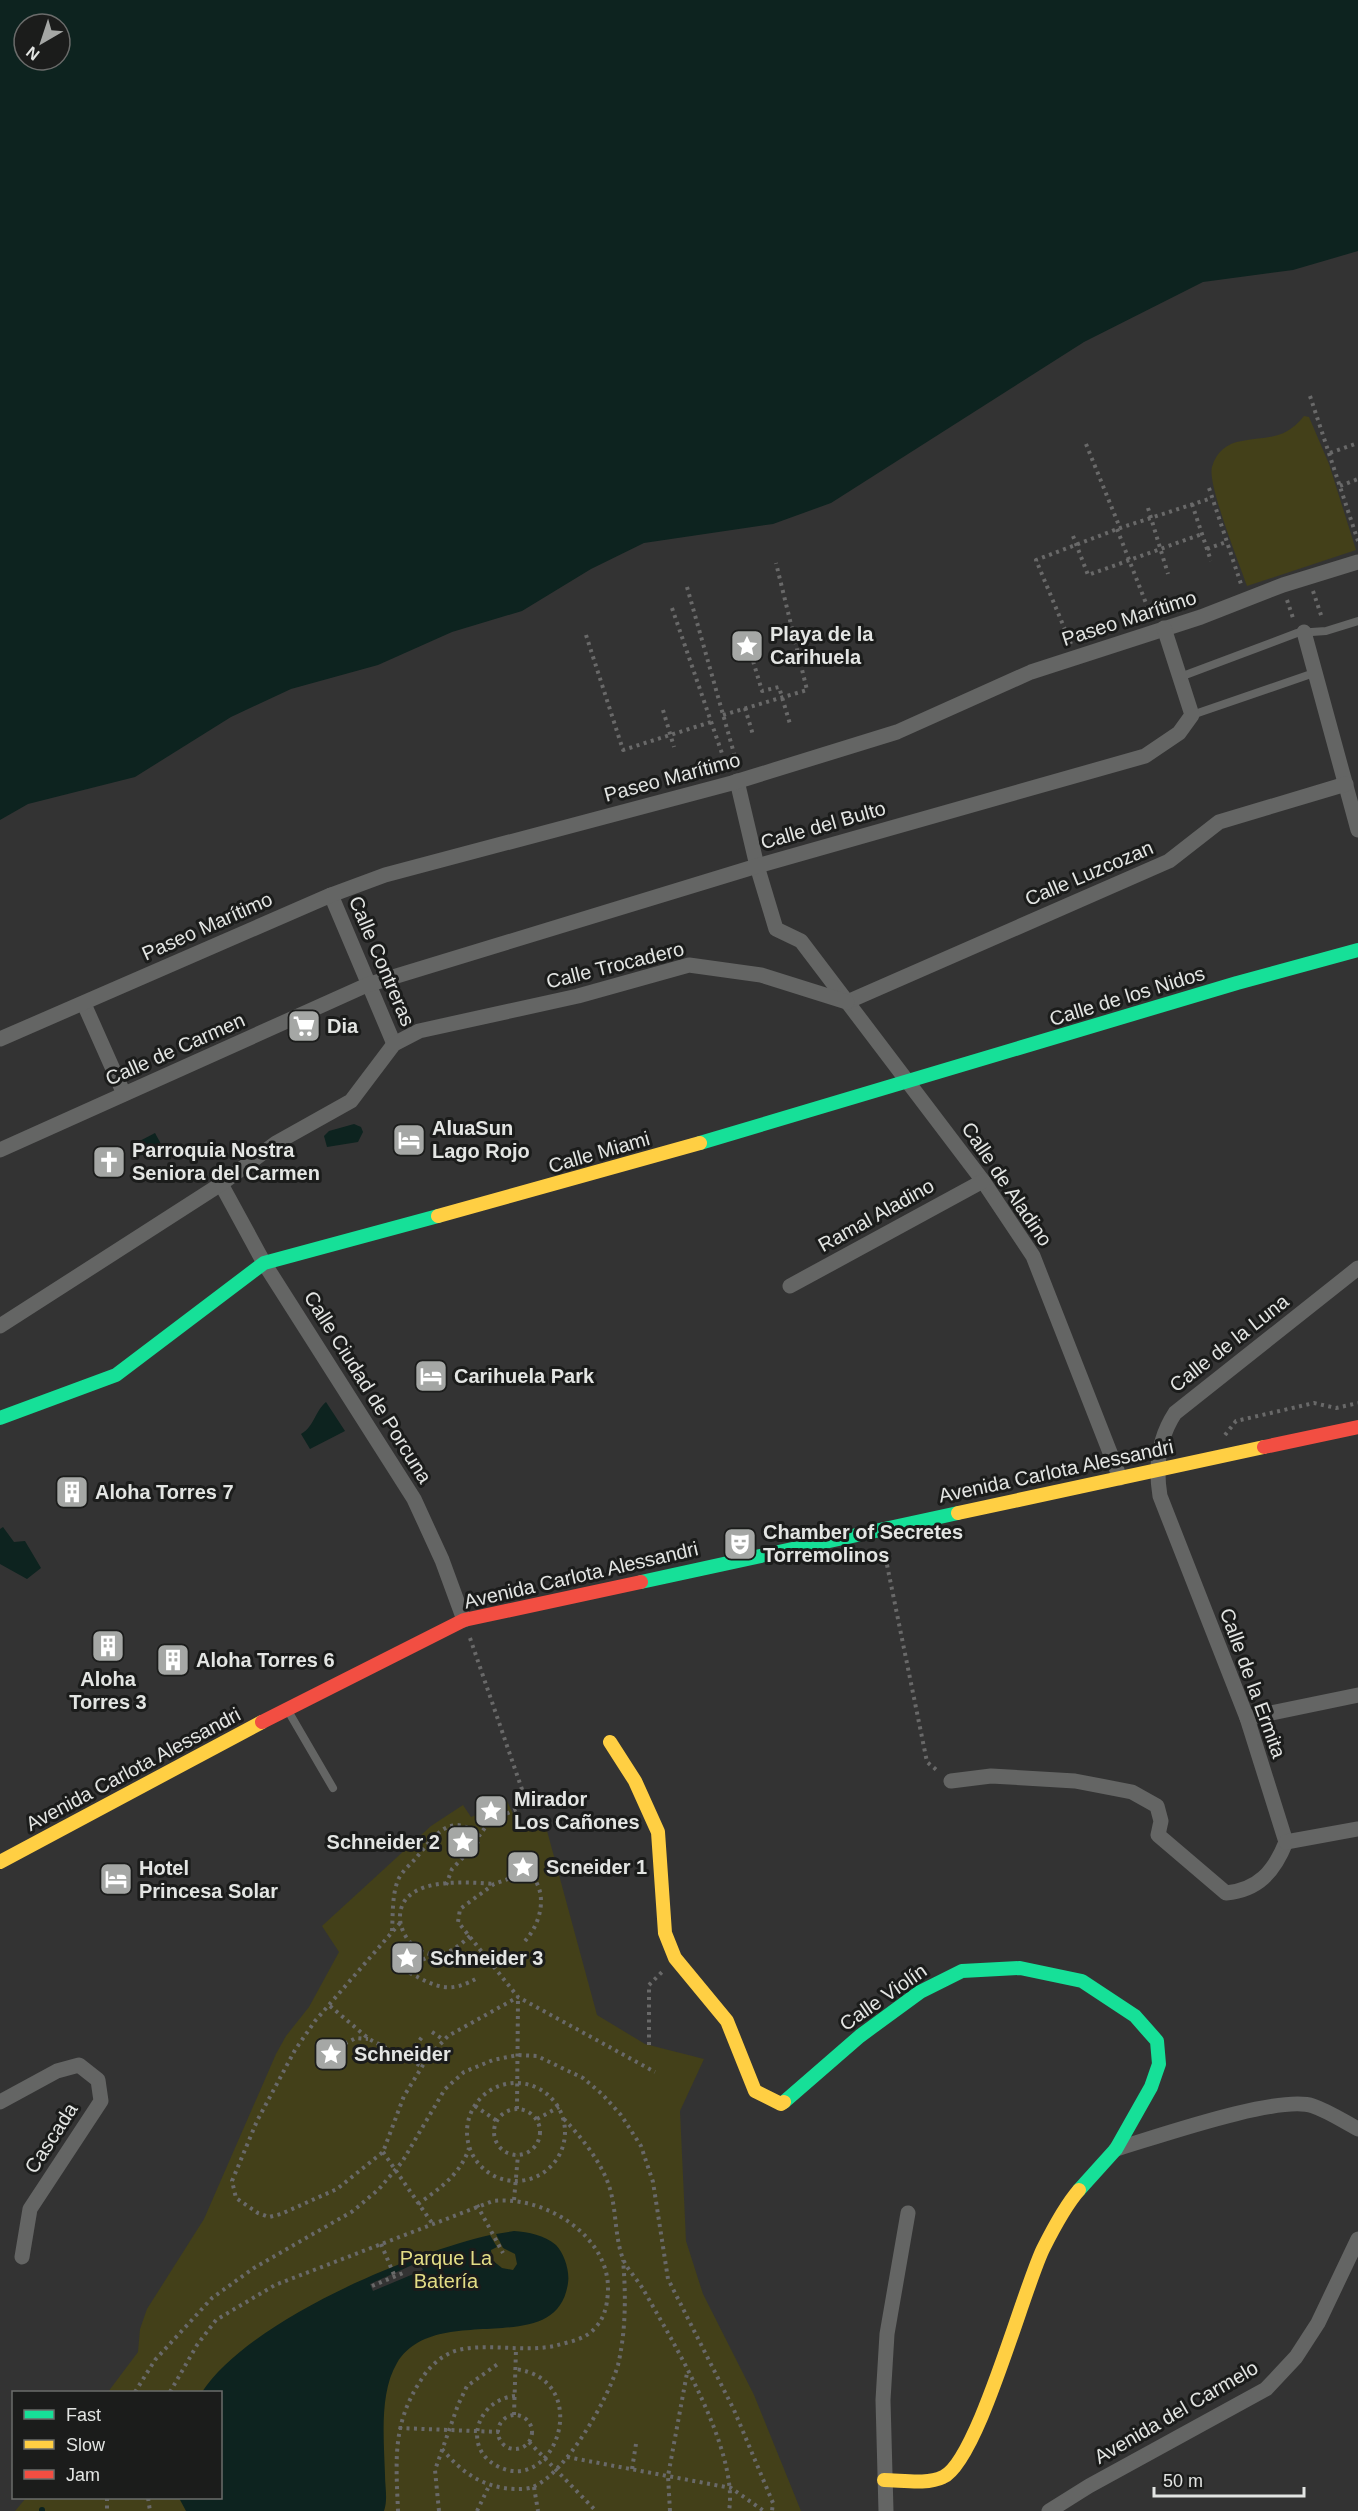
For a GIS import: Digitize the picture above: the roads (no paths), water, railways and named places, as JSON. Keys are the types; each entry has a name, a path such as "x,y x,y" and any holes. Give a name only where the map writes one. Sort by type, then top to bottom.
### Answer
{"street":[{"name":"Paseo Marítimo","path":"0,1039 331,895 385,875 737,781 897,732 1031,672 1160,630 1309,576 1358,562"},
{"path":"1160,630 1180,677 1192,714"},
{"path":"1301,633 1358,830"},
{"name":"Calle del Bulto","path":"367,985 757,866 1145,756 1179,733 1192,714"},
{"name":"Calle de Aladino","path":"737,781 757,866 776,929 801,941 983,1180 1033,1256 1120,1478"},
{"name":"Calle Luzcozan","path":"847,1002 1169,861 1219,822 1346,784"},
{"name":"Calle Contreras","path":"331,895 367,985 394,1044"},
{"name":"Calle de los Nidos","path":"908,1081 1358,950"},
{"name":"Calle Trocadero","path":"394,1044 419,1031 578,996 689,965 761,975 847,1002"},
{"name":"Calle de Carmen","path":"0,1150 367,985"},
{"path":"84,1004 124,1095"},
{"path":"0,1326 220,1185 276,1143 351,1101 394,1044"},
{"name":"Calle Miami","path":"264,1263 633,1163 908,1081"},
{"name":"Ramal Aladino","path":"790,1286 983,1180"},
{"name":"Calle Ciudad de Porcuna","path":"220,1185 264,1263 414,1499 442,1560 464,1620"},
{"path":"4,1417 116,1375 264,1263"},
{"name":"Calle de la Luna","path":"1156,1470 1164,1430 1175,1413 1358,1268"},
{"name":"Avenida Carlota Alessandri","path":"0,1862 287,1709 464,1620 880,1528 1358,1427"},
{"name":"Calle de la Ermita","path":"1156,1470 1160,1496 1247,1718 1286,1842"},
{"path":"1247,1718 1358,1695"},
{"name":"Calle Violín","path":"610,1742 635,1780 658,1832 665,1933 675,1958 727,2020 754,2091 781,2104 860,2036 920,1992 962,1971 1020,1968 1082,1981 1135,2016 1157,2041 1159,2064 1151,2087 1116,2149"},
{"path":"951,1781 991,1776 1075,1782 1132,1792 1157,1806 1161,1821 1158,1836 1226,1893 1244,1891 1269,1876 1286,1842 1358,1829"},
{"name":"Cascada","path":"0,2102 57,2071 79,2065 98,2080 101,2101 30,2210 22,2257"},
{"path":"884,2480 944,2477 959,2462 976,2428 1043,2249 1074,2196 1116,2149 1230,2115 1286,2105 1311,2105 1358,2129"},
{"path":"886,2511 883,2400 887,2334 908,2212"},
{"name":"Avenida del Carmelo","path":"1049,2511 1089,2486 1266,2389 1296,2357 1352,2268 1358,2238"}],"lane":[{"path":"1180,677 1301,633 1326,631 1358,621"},
{"path":"1192,714 1314,673"},
{"path":"287,1709 333,1788"}],"place":[{"name":"Playa de la Carihuela","path":"747,646"},
{"name":"Dia","path":"304,1026"},
{"name":"AluaSun Lago Rojo","path":"409,1140"},
{"name":"Parroquia Nostra Seniora del Carmen","path":"109,1162"},
{"name":"Carihuela Park","path":"431,1376"},
{"name":"Aloha Torres 7","path":"72,1492"},
{"name":"Chamber of Secretes Torremolinos","path":"740,1544"},
{"name":"Aloha Torres 3","path":"108,1646"},
{"name":"Aloha Torres 6","path":"173,1660"},
{"name":"Mirador Los Cañones","path":"491,1811"},
{"name":"Schneider 2","path":"463,1842"},
{"name":"Scneider 1","path":"523,1867"},
{"name":"Hotel Princesa Solar","path":"116,1879"},
{"name":"Schneider 3","path":"407,1958"},
{"name":"Schneider","path":"331,2054"}],"park label":[{"name":"Parque La Batería","path":"446,2270"}]}
